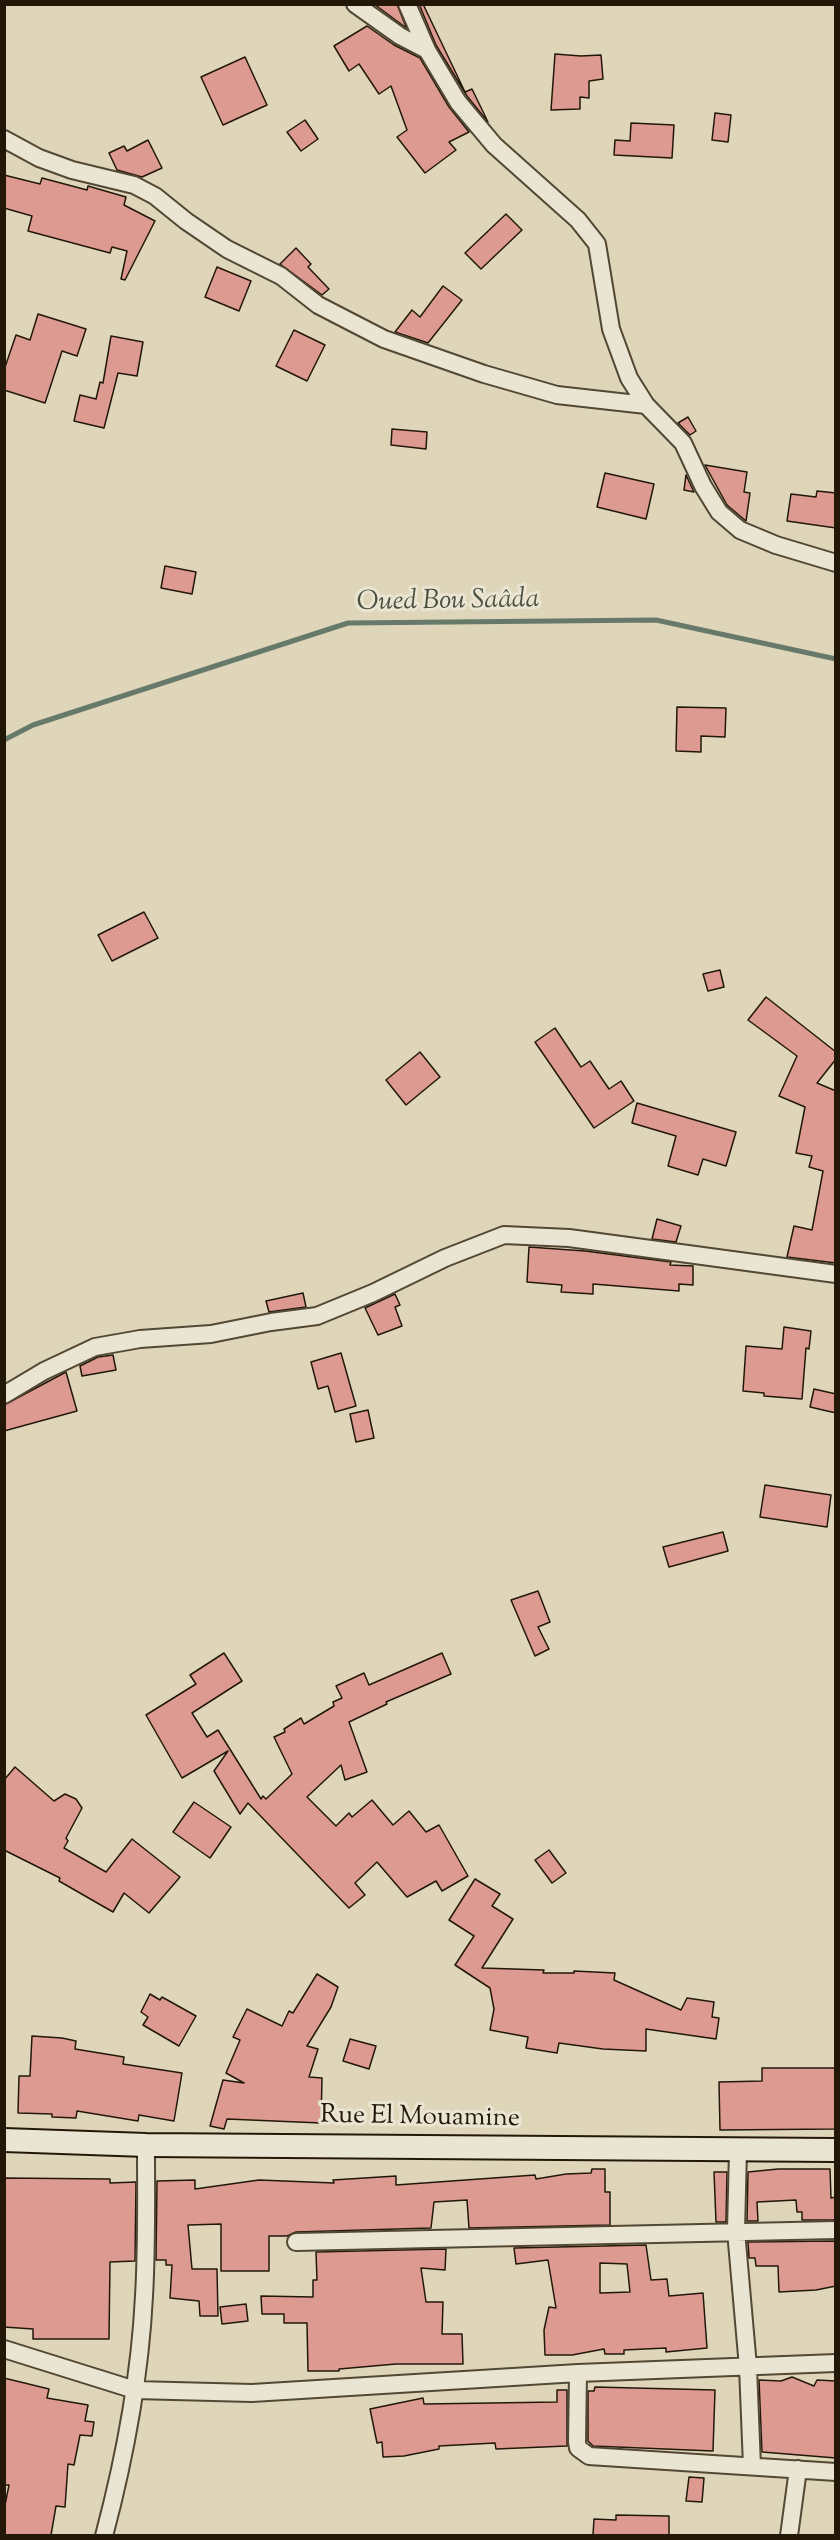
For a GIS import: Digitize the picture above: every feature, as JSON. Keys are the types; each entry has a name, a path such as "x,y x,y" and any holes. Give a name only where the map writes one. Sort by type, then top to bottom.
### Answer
{"main road":[{"name":"Rue El Mouamine","path":"4,2140 146,2145 836,2150"}],"street":[{"path":"355,4 400,36 427,50"},
{"path":"407,4 427,50 458,102 494,146 578,220 597,244 611,329 629,378 646,405 683,443 703,486 719,512 740,530 776,545 836,563"},
{"path":"4,139 39,158 72,170 134,185 156,196 186,221 227,249 281,276 318,305 384,339 484,374 557,395 646,405"},
{"path":"4,1395 44,1371 95,1347 140,1339 211,1334 317,1316 373,1293 445,1258 504,1235 569,1238 836,1274"},
{"path":"104,2535 118,2481 135,2390 144,2296 146,2145"},
{"path":"738,2150 736,2231 748,2367 752,2466"},
{"path":"296,2242 836,2230"},
{"path":"4,2349 135,2390 252,2393 578,2373 836,2363"},
{"path":"578,2373 577,2442 578,2448 590,2456 836,2472"},
{"path":"789,2535 798,2469"}],"building":[{"path":"374,4 397,4 406,27 405,27"},
{"path":"419,4 423,4 465,92 472,89 488,122 467,96 436,45"},
{"path":"367,26 394,45 420,58 449,107 469,132 449,142 456,150 425,173 397,137 407,130 391,86 379,94 359,64 349,71 334,46"},
{"path":"555,54 601,55 603,79 589,81 589,98 580,97 580,109 551,110"},
{"path":"245,57 267,105 223,125 201,77"},
{"path":"715,113 731,115 728,142 712,140"},
{"path":"305,120 318,139 301,151 287,132"},
{"path":"631,123 674,125 672,158 614,155 615,140 630,141"},
{"path":"148,140 162,168 142,177 117,170 109,153 124,146 127,151"},
{"path":"4,175 40,184 42,178 87,190 88,186 126,197 124,205 155,221 125,280 121,279 127,251 112,247 110,253 28,231 32,216 4,208"},
{"path":"506,214 522,230 481,269 465,253"},
{"path":"296,248 311,264 308,267 329,289 322,295 280,264"},
{"path":"217,267 251,281 239,311 205,297"},
{"path":"443,286 462,300 428,343 395,332 412,310 420,317"},
{"path":"38,314 86,329 77,356 62,351 45,403 4,390 4,370 16,335 30,340"},
{"path":"294,330 325,345 307,381 276,366"},
{"path":"111,336 143,342 137,376 118,373 104,428 74,421 80,395 96,399 100,382 103,383"},
{"path":"688,417 696,431 690,435 678,423"},
{"path":"392,429 427,432 426,449 391,445"},
{"path":"705,465 747,472 744,492 750,493 746,521 727,505"},
{"path":"605,473 654,484 646,519 597,507"},
{"path":"686,475 693,490 694,492 684,490"},
{"path":"817,491 836,493 836,528 787,521 791,494 816,497"},
{"path":"165,566 196,572 192,594 161,588"},
{"path":"677,707 726,708 725,737 701,736 701,752 676,751"},
{"path":"144,912 158,938 112,961 98,935"},
{"path":"720,970 724,987 708,991 703,974"},
{"path":"766,997 836,1052 836,1059 817,1083 836,1091 836,1263 787,1257 794,1226 812,1230 823,1171 809,1167 812,1156 796,1153 805,1107 779,1096 797,1056 748,1020"},
{"path":"555,1028 581,1067 590,1061 609,1089 621,1081 634,1101 594,1128 535,1042"},
{"path":"420,1052 440,1077 406,1105 386,1080"},
{"path":"637,1103 736,1132 726,1166 703,1159 698,1175 668,1166 676,1136 632,1123"},
{"path":"657,1219 681,1226 676,1242 652,1239"},
{"path":"529,1247 585,1251 671,1262 670,1265 693,1266 693,1285 679,1284 679,1291 593,1284 593,1294 561,1292 562,1285 527,1282"},
{"path":"303,1293 306,1307 269,1312 266,1301"},
{"path":"395,1294 400,1305 395,1307 402,1326 378,1335 365,1308"},
{"path":"784,1327 811,1331 809,1349 806,1348 802,1399 764,1396 764,1393 743,1391 746,1346 782,1349"},
{"path":"341,1353 356,1406 335,1412 328,1386 318,1389 311,1362"},
{"path":"113,1355 116,1370 82,1376 80,1366 98,1357"},
{"path":"66,1372 77,1411 4,1431 4,1405"},
{"path":"814,1389 836,1394 836,1413 810,1407"},
{"path":"368,1410 374,1438 356,1442 350,1414"},
{"path":"765,1485 831,1495 827,1527 760,1517"},
{"path":"723,1532 728,1551 669,1567 663,1547"},
{"path":"538,1591 550,1622 538,1627 549,1649 535,1656 511,1600"},
{"path":"224,1653 242,1681 192,1713 207,1737 218,1730 261,1799 263,1796 266,1799 292,1774 274,1737 285,1732 284,1729 301,1718 304,1724 334,1706 333,1702 342,1698 336,1686 364,1673 369,1685 442,1653 451,1674 386,1702 387,1704 349,1722 367,1772 345,1780 341,1765 307,1797 336,1826 349,1813 352,1817 372,1800 393,1825 409,1811 426,1832 439,1825 468,1876 442,1891 436,1881 407,1897 377,1862 355,1883 365,1895 349,1908 248,1803 240,1814 214,1771 228,1751 182,1778 146,1715 196,1684 190,1675"},
{"path":"15,1767 54,1801 65,1794 76,1799 82,1808 66,1838 68,1841 64,1848 106,1872 132,1839 180,1877 149,1913 124,1893 113,1912 59,1881 60,1878 4,1850 4,1780"},
{"path":"194,1802 231,1827 210,1858 173,1832"},
{"path":"549,1850 566,1873 552,1883 535,1860"},
{"path":"475,1879 500,1894 492,1906 513,1919 482,1968 544,1970 543,1973 574,1973 574,1971 615,1973 614,1980 681,2010 687,1998 714,2002 712,2017 719,2018 716,2039 646,2029 646,2051 603,2049 559,2043 557,2053 526,2048 528,2037 490,2030 494,2009 490,1988 455,1965 474,1936 449,1920"},
{"path":"317,1974 338,1987 331,2007 307,2046 318,2049 309,2077 322,2078 321,2123 227,2119 224,2129 210,2126 223,2080 244,2083 226,2073 240,2040 233,2037 247,2009 282,2026 289,2011 293,2013"},
{"path":"150,1994 160,2000 162,1997 196,2016 179,2046 143,2025 148,2017 141,2012"},
{"path":"32,2036 76,2041 75,2049 124,2057 123,2064 182,2073 174,2121 139,2115 138,2121 77,2111 76,2118 52,2117 52,2114 18,2113 19,2076 30,2076"},
{"path":"350,2039 376,2046 369,2069 343,2061"},
{"path":"762,2068 836,2068 836,2129 720,2130 719,2082 762,2081"},
{"path":"592,2169 605,2169 605,2192 610,2192 610,2225 469,2228 467,2200 434,2202 431,2228 296,2232 287,2236 269,2236 269,2271 221,2271 221,2224 188,2225 192,2269 217,2269 218,2316 200,2316 199,2301 170,2298 172,2265 166,2265 166,2260 156,2260 157,2181 195,2180 195,2189 259,2180 334,2183 333,2180 396,2176 396,2185 535,2175 536,2179 591,2173"},
{"path":"778,2169 830,2169 831,2198 836,2197 836,2220 802,2220 802,2212 797,2212 796,2200 757,2202 758,2221 747,2221 748,2172"},
{"path":"714,2172 727,2172 726,2222 716,2222"},
{"path":"4,2178 110,2179 110,2183 136,2182 135,2261 110,2262 109,2339 33,2339 33,2329 4,2327"},
{"path":"836,2241 836,2286 816,2290 779,2292 778,2266 756,2266 755,2258 749,2258 748,2242"},
{"path":"646,2245 651,2280 667,2279 669,2296 703,2293 707,2348 666,2352 666,2348 624,2350 624,2354 605,2354 604,2349 572,2355 545,2355 544,2330 549,2307 556,2308 548,2260 516,2264 514,2248","holes":["600,2263 627,2264 630,2292 600,2293"]},
{"path":"446,2249 445,2270 421,2268 426,2302 443,2302 442,2334 462,2334 463,2364 396,2364 339,2369 339,2371 308,2371 307,2323 284,2323 284,2314 262,2314 261,2296 313,2297 313,2280 317,2280 316,2252"},
{"path":"246,2304 248,2321 222,2324 220,2307"},
{"path":"792,2377 814,2386 817,2380 836,2381 836,2458 762,2452 759,2380 781,2381"},
{"path":"4,2378 49,2389 47,2398 88,2405 85,2421 94,2422 92,2436 80,2435 74,2465 68,2464 65,2507 56,2506 51,2535 4,2535 4,2510 9,2485 4,2485"},
{"path":"595,2387 715,2390 713,2451 593,2446 588,2441 588,2391 594,2391"},
{"path":"557,2390 567,2390 567,2446 496,2449 495,2443 439,2446 439,2449 404,2456 383,2457 382,2442 377,2443 370,2409 423,2398 424,2404 557,2402"},
{"path":"689,2477 704,2478 702,2502 686,2501"},
{"path":"616,2515 669,2516 669,2535 593,2535 594,2519 616,2520"}],"waterway":[{"name":"Oued Bou Saâda","path":"4,740 33,725 348,623 656,620 836,659"}]}
